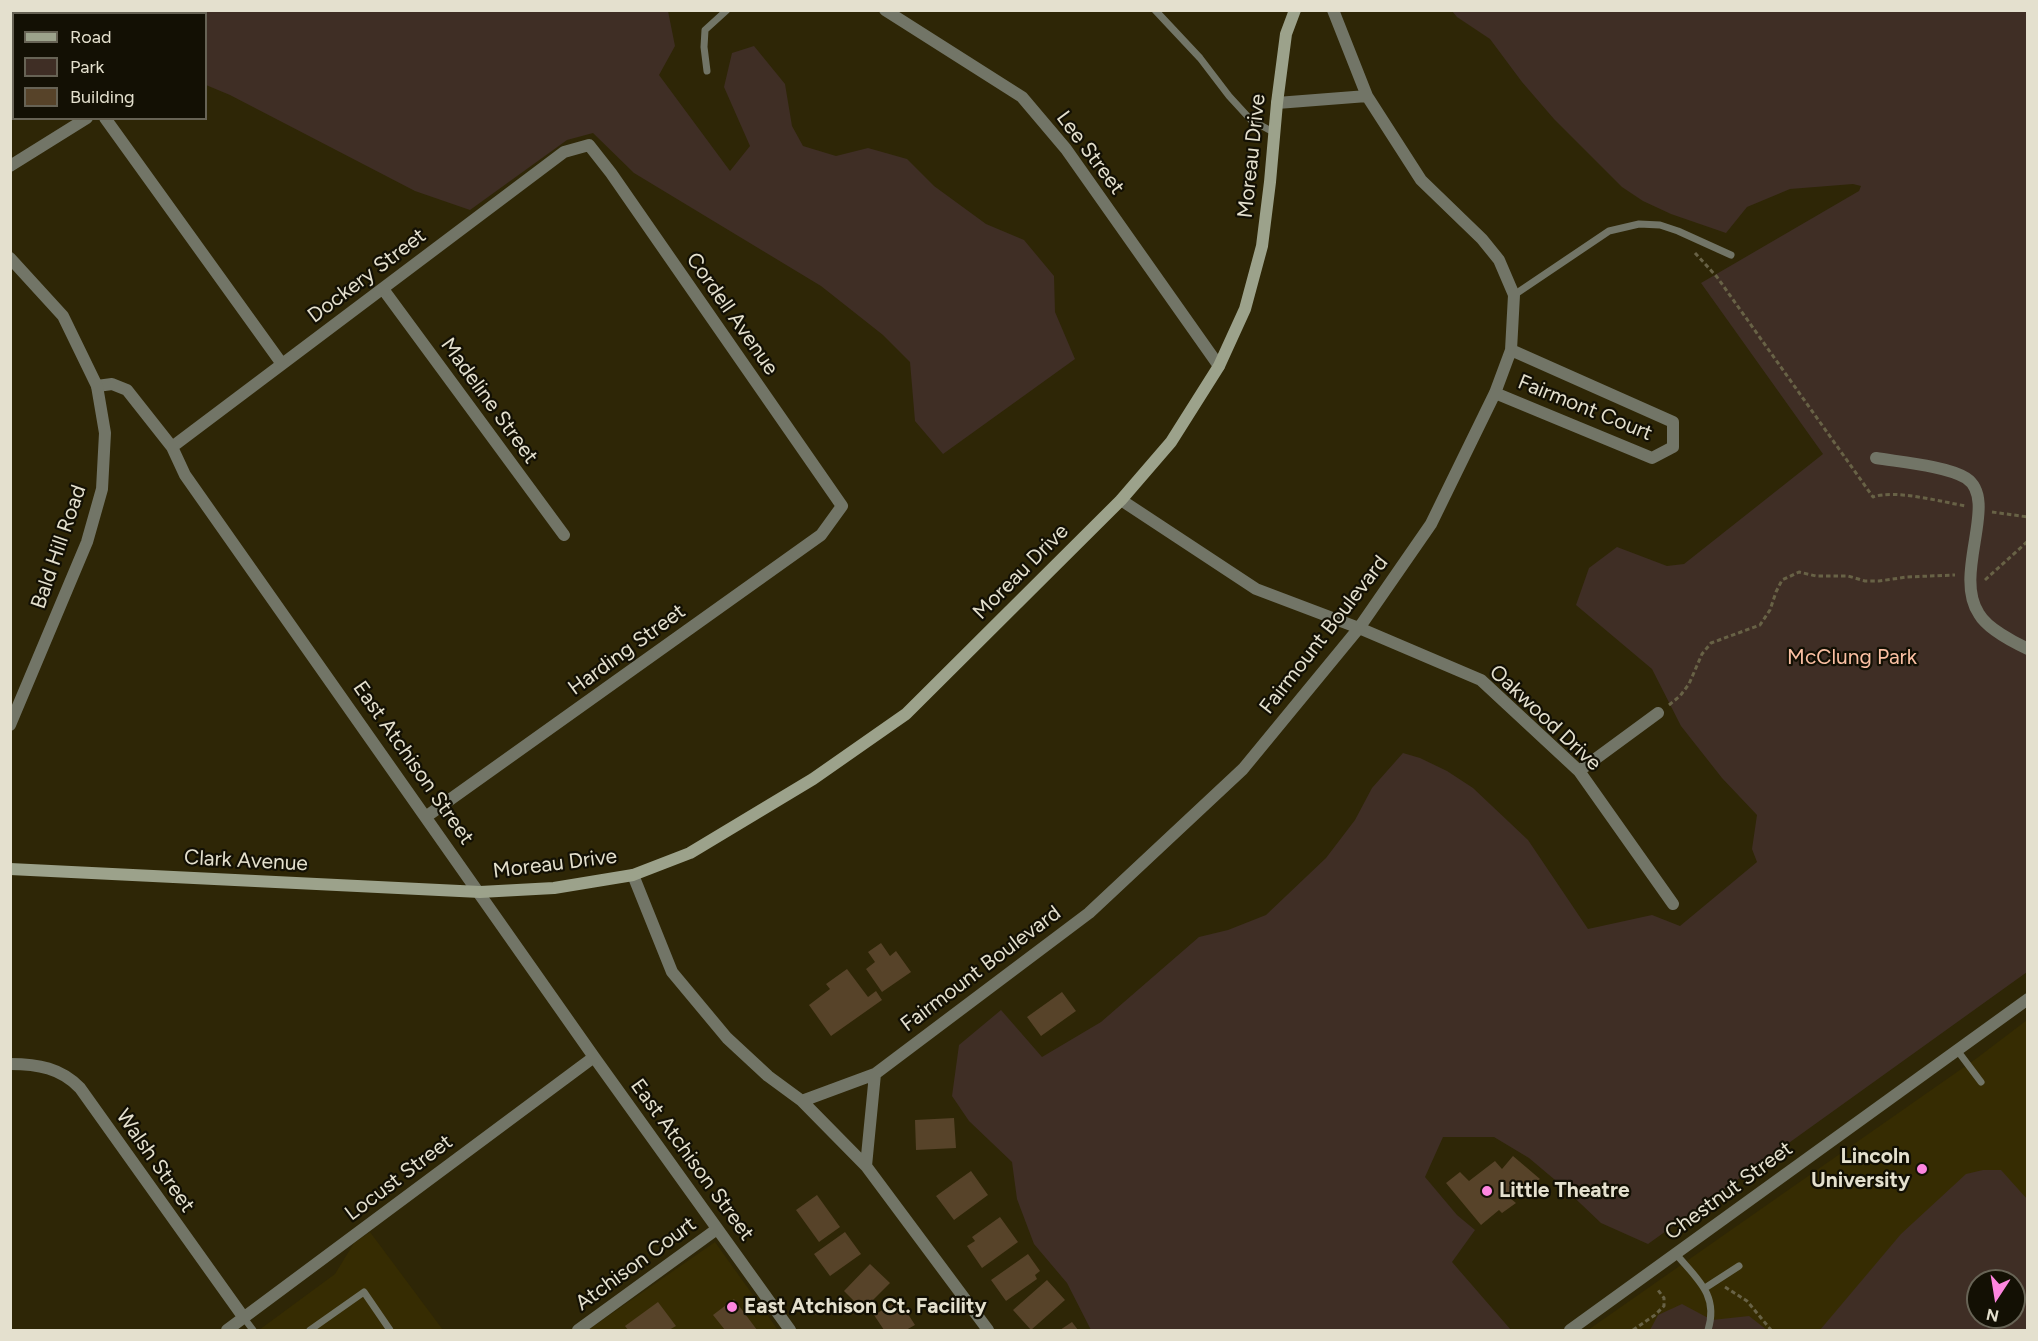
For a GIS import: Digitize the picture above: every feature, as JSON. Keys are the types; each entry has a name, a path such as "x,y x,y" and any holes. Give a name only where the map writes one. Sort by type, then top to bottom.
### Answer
{"main road":[{"name":"Moreau Drive","path":"480,892 554,888 633,875 690,853 813,779 906,714 1121,500 1171,442 1220,366 1245,309 1262,246 1286,34 1295,10"},
{"name":"Clark Avenue","path":"10,868 480,892"}],"street":[{"name":"Lee Street","path":"885,10 1022,97 1066,149 1220,366"},
{"name":"Fairmount Boulevard","path":"802,1101 875,1074 1089,913 1243,769 1359,628 1431,524 1495,393 1511,350 1514,295 1499,260 1482,239 1421,180 1367,96 1333,10"},
{"path":"1277,103 1367,96"},
{"path":"10,166 84,120"},
{"path":"106,120 282,364"},
{"name":"Dockery Street","path":"172,447 564,152 589,145"},
{"name":"Cordell Avenue","path":"589,145 618,183 842,506"},
{"name":"Bald Hill Road","path":"10,258 63,316 97,386 105,433 102,489 87,542 10,725"},
{"name":"Madeline Street","path":"383,289 564,536"},
{"name":"Fairmont Court","path":"1495,393 1652,458 1674,447 1673,422 1511,350"},
{"name":"East Atchison Street","path":"97,386 112,384 127,390 172,447 185,475 427,816 594,1057 790,1330"},
{"path":"1876,458 1952,472 1965,477 1974,485 1980,509 1969,571 1969,585 1973,598 1979,615 1995,629 2028,649"},
{"name":"Oakwood Drive","path":"1121,500 1257,589 1359,628 1481,680 1579,771 1673,904"},
{"name":"Harding Street","path":"427,816 821,535 842,506"},
{"path":"1579,771 1658,714"},
{"path":"633,875 672,972 727,1038 768,1076 802,1101 866,1166 988,1330"},
{"name":"Chestnut Street","path":"1570,1330 2028,999"},
{"name":"Locust Street","path":"227,1330 594,1057"},
{"name":"Walsh Street","path":"10,1064 30,1064 55,1070 69,1077 80,1088 244,1318"},
{"path":"866,1166 875,1074"},
{"name":"Atchison Court","path":"578,1330 717,1228"}],"lane":[{"path":"707,71 704,47 705,30 727,10"},
{"path":"1155,10 1200,58 1251,120 1275,133"},
{"path":"1514,295 1609,231 1639,224 1660,225 1678,231 1731,255"},
{"path":"1957,1050 1981,1082"},
{"path":"1676,1254 1705,1288 1713,1312 1708,1330"},
{"path":"1705,1288 1739,1266"},
{"path":"310,1330 364,1292 390,1330"},
{"path":"244,1318 253,1330"}],"path":[{"path":"1693,250 1717,278 1873,496 1894,494 1970,507"},
{"path":"1992,512 2028,517"},
{"path":"1980,582 1987,579 2028,540"},
{"path":"1658,714 1680,696 1689,684 1702,654 1711,643 1760,625 1770,610 1782,580 1798,573 1816,576 1848,576 1879,582 1907,577 1955,575 1955,582"},
{"path":"1715,1281 1748,1300 1771,1330"},
{"path":"1633,1330 1655,1315 1664,1305 1664,1298 1658,1290"}],"shaded area":[{"name":"Lincoln University","path":"2027,1020 2027,1330 1588,1330 1977,1058"},
{"path":"370,1232 443,1330 259,1330 335,1274 354,1243"},
{"path":"715,1242 778,1330 588,1330"}],"green space":[{"path":"668,11 675,46 659,75 730,171 750,146 724,87 732,53 754,46 785,84 792,126 803,146 836,156 868,148 907,159 934,186 986,224 1024,240 1054,276 1055,312 1075,359 943,454 915,421 910,362 883,335 821,286 634,173 593,133 567,140 470,210 415,191 230,95 207,85 207,12 13,12"},
{"name":"McClung Park","path":"1452,11 2027,11 2027,972 1648,1244 1601,1223 1529,1158 1494,1137 1443,1137 1425,1177 1457,1215 1475,1230 1452,1262 1511,1330 1091,1330 1067,1283 1034,1244 1017,1199 1012,1162 969,1121 952,1096 959,1045 1001,1010 1042,1057 1101,1022 1199,937 1228,930 1266,915 1326,858 1355,820 1372,788 1403,753 1420,758 1447,771 1473,788 1528,840 1588,929 1652,915 1680,926 1757,862 1752,849 1757,815 1722,778 1681,726 1652,669 1576,605 1589,568 1617,547 1667,566 1684,564 1823,454 1701,283 1859,191 1861,186 1853,184 1790,189 1747,207 1726,233 1671,214 1643,201 1622,187 1554,119 1522,82 1490,39 1457,17"},
{"path":"1983,1170 2001,1170 2027,1199 2027,1330 1820,1330 1901,1234 1966,1174"},
{"path":"1682,1304 1712,1320 1749,1316 1767,1330 1650,1330 1658,1315"}],"building":[{"path":"881,943 890,956 896,951 911,972 882,992 866,969 875,962 868,952"},
{"path":"847,969 868,997 876,991 882,1000 831,1036 809,1005 830,989 826,984"},
{"path":"1062,992 1076,1011 1041,1036 1027,1017"},
{"path":"954,1118 956,1148 916,1150 915,1120"},
{"name":"Little Theatre","path":"1513,1156 1540,1179 1510,1198 1516,1203 1502,1213 1499,1210 1481,1225 1446,1183 1460,1172 1469,1181 1495,1161 1502,1169"},
{"path":"971,1171 988,1195 954,1220 936,1196"},
{"path":"817,1195 840,1227 819,1242 796,1210"},
{"path":"1000,1217 1018,1242 982,1268 967,1246 975,1241 972,1237"},
{"path":"845,1232 861,1254 830,1276 814,1254"},
{"path":"1028,1254 1040,1271 1035,1275 1037,1279 1006,1301 991,1280"},
{"path":"870,1264 890,1283 863,1310 844,1291"},
{"path":"1047,1280 1065,1300 1031,1330 1013,1310"},
{"name":"East Atchison Ct. Facility","path":"734,1299 757,1330 725,1330 713,1315"},
{"path":"899,1300 915,1325 906,1330 884,1330 874,1315"},
{"path":"658,1302 676,1326 669,1330 628,1330 625,1326"},
{"path":"1072,1322 1078,1330 1060,1330"}],"place":[{"name":"Lincoln University","path":"1922,1169"},
{"name":"Little Theatre","path":"1487,1191"},
{"name":"East Atchison Ct. Facility","path":"732,1307"}]}
